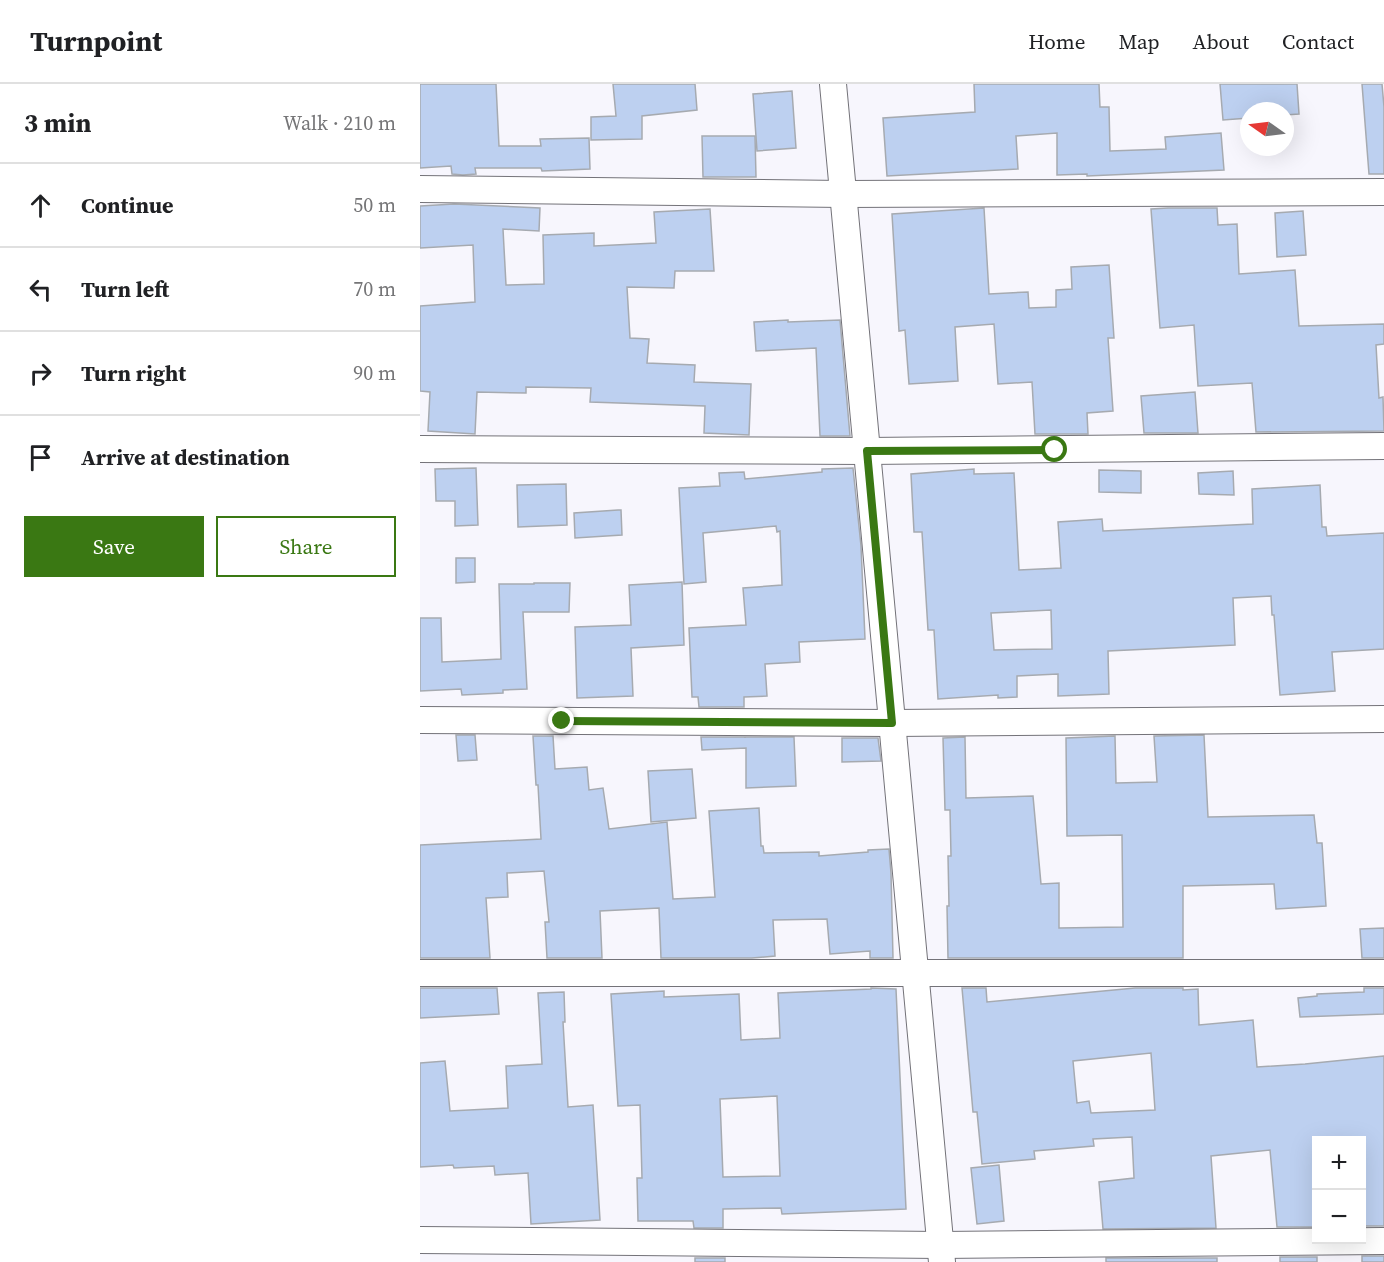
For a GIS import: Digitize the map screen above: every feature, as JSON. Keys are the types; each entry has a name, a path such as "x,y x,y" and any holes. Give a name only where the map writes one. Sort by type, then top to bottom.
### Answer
{"street":[{"path":"833,84 941,1254"},
{"path":"420,189 843,194 1384,192"},
{"path":"420,449 867,451 1384,447"},
{"path":"420,720 892,723 1384,719"},
{"path":"420,973 1384,973"},
{"path":"420,1240 941,1254 1384,1241"}],"building":[{"path":"420,84 496,84 499,146 541,146 540,139 589,138 590,169 542,171 541,168 475,168 476,174 463,175 452,174 451,166 420,168"},
{"path":"613,84 695,84 697,110 642,116 642,139 591,140 591,117 616,116"},
{"path":"974,84 1099,84 1100,107 1109,107 1110,151 1166,149 1165,137 1221,133 1224,170 1087,176 1087,174 1057,175 1057,133 1016,136 1018,169 887,176 883,118 975,112"},
{"path":"1220,84 1297,84 1299,114 1294,114 1294,102 1240,102 1240,119 1223,120"},
{"path":"1362,84 1382,84 1384,174 1369,174"},
{"path":"792,91 796,148 757,151 753,94"},
{"path":"702,136 755,136 756,177 703,177"},
{"path":"454,204 540,208 539,231 503,229 506,285 544,284 543,235 594,233 594,246 656,243 654,212 710,209 714,271 675,271 674,288 627,287 630,338 649,339 647,363 695,365 694,382 751,384 749,435 704,433 705,406 590,402 591,388 526,387 526,393 477,392 475,434 428,431 430,392 420,391 420,306 475,302 473,245 420,248 420,206"},
{"path":"984,208 989,294 1028,292 1029,308 1056,307 1056,290 1072,289 1071,267 1109,265 1114,338 1108,338 1113,411 1087,413 1088,434 1035,434 1032,382 998,384 994,324 955,327 958,381 909,384 905,330 899,331 892,214"},
{"path":"1217,208 1218,225 1237,224 1239,274 1295,270 1299,326 1384,324 1384,344 1376,345 1379,398 1383,397 1384,431 1256,432 1252,383 1198,386 1194,325 1160,328 1151,209"},
{"path":"1303,211 1306,255 1277,257 1275,213"},
{"path":"788,320 788,322 840,320 850,436 820,436 816,348 756,351 754,322"},
{"path":"1195,392 1198,433 1144,433 1141,396"},
{"path":"476,468 478,525 455,526 455,501 436,501 435,469"},
{"path":"853,468 861,546 865,639 799,642 800,662 765,664 767,696 744,697 744,707 699,707 698,697 692,697 689,628 746,625 743,588 782,585 780,531 777,532 776,526 703,533 706,582 684,584 679,488 720,486 719,473 744,472 745,479 822,472 822,469"},
{"path":"974,469 974,474 1014,473 1019,570 1061,568 1058,522 1102,519 1103,531 1253,524 1252,489 1320,485 1322,527 1326,527 1327,536 1384,533 1384,649 1332,652 1335,691 1280,695 1271,596 1233,598 1235,645 1108,651 1109,694 1058,696 1058,674 1017,676 1017,697 998,698 998,695 938,699 934,630 928,630 922,532 914,532 911,474","holes":["1051,610 1052,649 994,650 991,613"]},
{"path":"1099,470 1141,471 1141,493 1099,492"},
{"path":"1233,471 1234,495 1199,494 1198,473"},
{"path":"566,484 567,525 518,527 517,485"},
{"path":"621,510 622,535 575,538 574,513"},
{"path":"456,558 475,558 475,582 456,583"},
{"path":"682,582 684,645 631,648 633,696 577,698 575,627 631,625 629,585"},
{"path":"570,583 569,612 523,612 527,689 462,695 461,689 420,691 420,618 441,618 442,662 501,659 499,584"},
{"path":"456,735 475,735 477,760 458,761"},
{"path":"1204,735 1208,817 1314,815 1317,843 1322,843 1326,906 1276,909 1274,884 1183,886 1183,958 948,958 950,810 945,810 943,738 965,737 966,798 1033,796 1041,884 1059,883 1059,928 1123,927 1122,835 1067,836 1066,738 1115,736 1116,783 1157,782 1154,736"},
{"path":"533,736 553,736 555,769 587,767 589,790 603,788 609,829 667,822 673,899 715,897 709,811 759,808 761,846 763,846 764,853 819,852 819,856 889,849 893,958 870,958 870,951 830,954 827,919 773,920 775,956 661,958 659,908 600,911 602,958 547,958 545,922 549,922 544,871 507,873 508,897 486,898 490,958 420,958 420,845 541,839"},
{"path":"701,737 794,737 796,786 746,788 746,748 702,750"},
{"path":"842,738 878,738 881,761 842,762"},
{"path":"692,769 696,818 651,822 648,771"},
{"path":"1384,928 1384,958 1362,958 1360,929"},
{"path":"420,988 497,988 499,1014 420,1018"},
{"path":"962,988 986,988 987,1002 1135,988 1198,989 1199,1025 1253,1020 1257,1067 1384,1056 1384,1226 1366,1226 1366,1136 1312,1136 1312,1227 1277,1227 1270,1150 1211,1156 1216,1228 1103,1229 1099,1182 1134,1178 1132,1137 1093,1139 1094,1146 1034,1151 1035,1159 982,1164 977,1112 973,1112","holes":["1151,1053 1155,1110 1091,1113 1089,1101 1077,1103 1073,1061"]},
{"path":"1364,988 1384,988 1384,1014 1300,1017 1298,998 1317,996 1317,994 1364,992"},
{"path":"896,989 906,1209 782,1214 781,1208 723,1209 723,1228 694,1228 693,1221 638,1221 637,1178 642,1178 640,1105 618,1106 611,994 664,991 664,997 739,994 741,1040 780,1038 778,993","holes":["777,1096 780,1176 723,1177 720,1099"]},
{"path":"564,992 565,1022 563,1022 568,1107 593,1105 600,1220 531,1224 528,1173 495,1175 494,1166 420,1167 420,1063 445,1061 450,1111 508,1108 506,1066 542,1064 538,993"},
{"path":"999,1165 1004,1221 977,1224 971,1168"},
{"path":"1362,1256 1384,1256 1384,1262 1362,1262"},
{"path":"1280,1257 1317,1257 1317,1262 1280,1262"},
{"path":"695,1258 725,1258 725,1262 695,1262"},
{"path":"1106,1258 1217,1258 1217,1262 1106,1262"}],"route":[{"path":"562,721 892,723 867,451 1055,450"}]}
